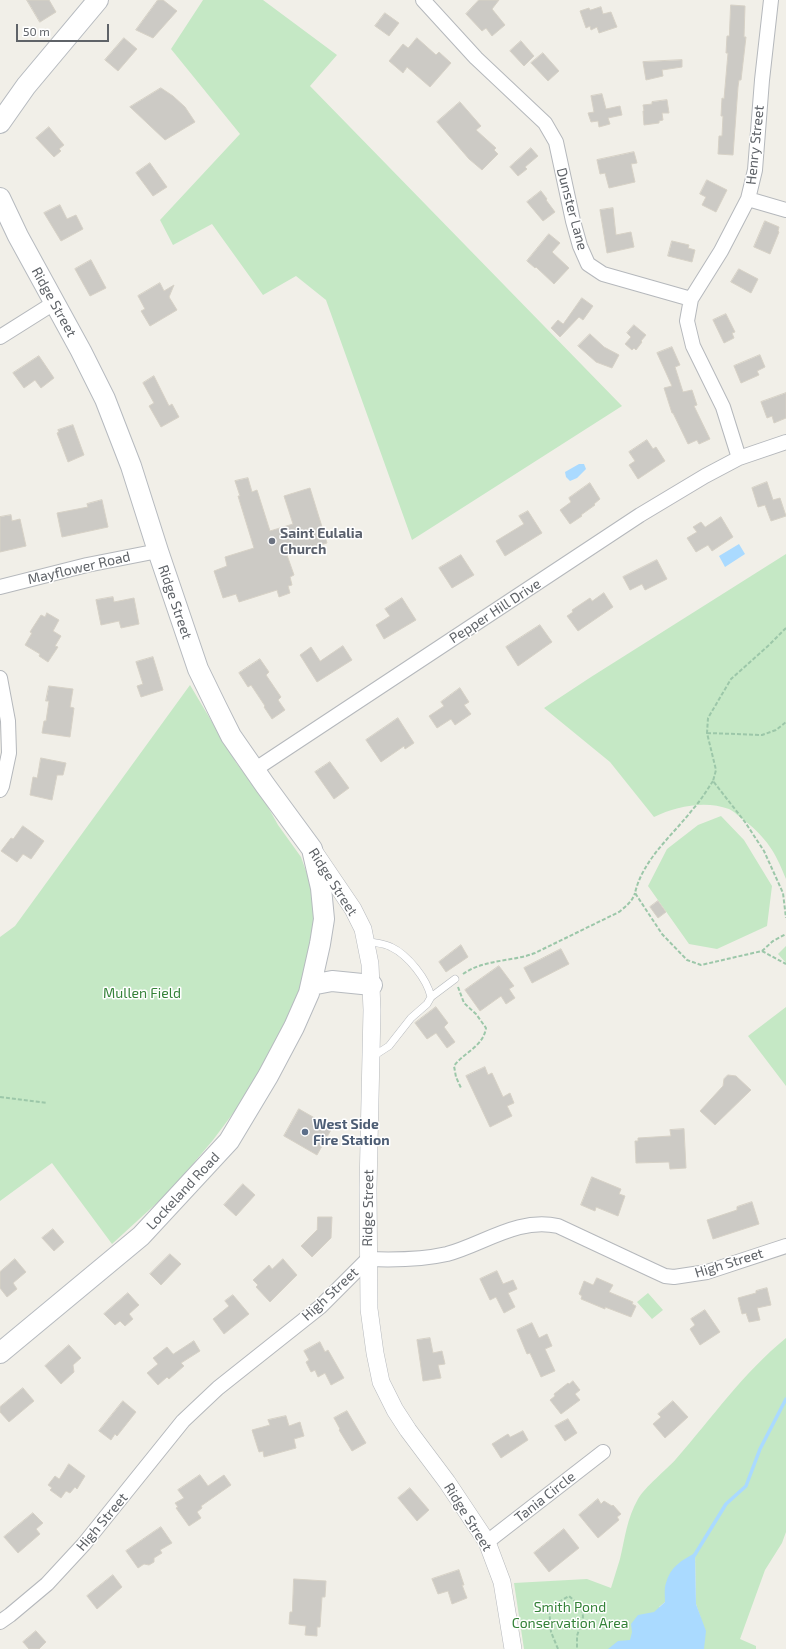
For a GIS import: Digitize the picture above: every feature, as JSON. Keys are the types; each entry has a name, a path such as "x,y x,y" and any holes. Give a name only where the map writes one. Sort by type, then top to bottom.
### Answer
{"main road":[{"path":"0,123 26,86 98,0"},
{"name":"Ridge Street","path":"0,198 18,236 81,351 105,399 131,466 198,669 231,736 254,770 312,848"},
{"name":"Lockeland Road","path":"0,1353 141,1236 229,1141 272,1069 294,1027 311,985 324,918 321,888 312,848"},
{"path":"311,985 332,981 372,985"}],"street":[{"name":"Henry Street","path":"691,299 721,251 748,199 755,170 762,80 771,0"},
{"name":"Dunster Lane","path":"428,2 476,58 545,123 556,142 573,221 580,246 588,264 603,274 691,299"},
{"path":"748,199 786,210"},
{"path":"691,299 687,321 693,346 723,407 739,458"},
{"path":"0,337 54,303"},
{"name":"Pepper Hill Drive","path":"254,770 640,516 705,476 739,458 786,442"},
{"name":"Mayflower Road","path":"0,588 87,566 158,551"},
{"path":"0,678 8,721 9,753 0,790"},
{"name":"Ridge Street","path":"312,848 354,908 363,929 366,941 372,985 368,1259 369,1309 375,1353 382,1382 395,1410 408,1430 447,1482 487,1542 502,1582 513,1649"},
{"name":"High Street","path":"0,1622 47,1584 84,1544 183,1420 218,1388 320,1307 368,1259 406,1260 448,1253 530,1224 558,1226 665,1276 674,1277 707,1272 786,1246"},
{"name":"Tania Circle","path":"487,1542 603,1452"}],"lane":[{"path":"366,941 389,946 398,950 423,976 431,997"},
{"path":"372,1057 394,1041 411,1018 427,1004 431,997 455,979"}],"path":[{"path":"461,1088 456,1077 454,1066 480,1044 485,1035 486,1028 476,1014 464,1003 455,979 468,970 481,964 523,958 536,953 619,912 627,906 633,899 637,884 645,865 694,809 713,781 716,770 707,733 708,718 731,679 786,628"},
{"path":"707,733 762,735 776,730 786,722"},
{"path":"713,781 745,822 764,851 783,893 786,918"},
{"path":"635,893 662,934 687,960 701,965 762,951 786,934"},
{"path":"762,951 786,964"},
{"path":"0,1097 47,1102"},
{"path":"558,1649 551,1632 549,1608 569,1596 582,1608 583,1617 577,1636 577,1649"}],"green space":[{"path":"203,0 263,0 337,55 310,86 622,406 412,540 326,300 296,276 263,295 212,224 173,245 160,220 240,134 171,49"},
{"path":"786,554 786,879 770,846 759,833 729,809 711,805 681,807 654,817 610,762 544,708"},
{"name":"Mullen Field","path":"190,685 237,764 262,796 278,825 301,857 317,902 309,964 285,1026 249,1092 213,1140 172,1189 112,1244 52,1163 0,1201 0,937 15,926"},
{"path":"721,816 744,840 772,886 767,926 717,949 689,944 648,886 667,849 698,825"},
{"path":"786,946 786,963 778,954"},
{"path":"786,1007 786,1086 748,1036"},
{"path":"648,1293 663,1310 652,1319 637,1302"},
{"name":"Smith Pond Conservation Area","path":"786,1338 786,1532 782,1543 765,1570 740,1639 756,1646 756,1649 524,1649 514,1583 587,1579 611,1588 629,1521 634,1506 641,1494 676,1459 728,1396 770,1352","holes":["695,1554 696,1604 703,1625 659,1607 665,1602"]}],"water":[{"path":"579,464 584,464 586,469 577,478 570,481 566,477 565,472"},
{"path":"739,544 745,554 725,567 719,556"},
{"path":"695,1553 696,1604 706,1631 704,1649 608,1649 618,1641 630,1640 632,1632 631,1624 638,1615 654,1612 665,1602 665,1585 670,1573 681,1561"}],"building":[{"path":"27,0 49,0 56,12 40,22"},
{"path":"158,0 163,0 177,11 153,38 136,30"},
{"path":"479,0 499,0 492,9 505,25 492,36 486,28 482,31 466,14"},
{"path":"731,5 745,6 744,37 746,37 741,80 739,80 738,87 733,155 718,154 719,136 722,136 722,98 724,99 728,53 726,53 727,36 729,36"},
{"path":"601,7 603,14 611,12 617,27 599,33 597,27 591,30 590,26 586,28 580,11 589,8 590,10"},
{"path":"385,13 399,23 389,36 375,26"},
{"path":"124,38 137,49 118,71 105,60"},
{"path":"417,38 436,55 439,52 451,63 430,87 407,67 403,73 389,61 403,44 408,48"},
{"path":"521,41 534,56 524,66 510,51"},
{"path":"543,53 559,71 548,81 531,63"},
{"path":"682,60 682,67 662,70 663,76 646,80 643,62"},
{"path":"161,88 185,107 195,122 165,140 130,107"},
{"path":"602,94 606,109 620,106 622,115 608,118 610,124 599,127 598,121 591,122 588,113 594,112 591,96"},
{"path":"667,100 669,113 662,113 663,120 659,121 659,123 644,125 643,105"},
{"path":"460,102 481,126 476,130 496,148 494,150 498,154 482,170 469,159 437,122"},
{"path":"49,127 64,145 59,149 61,151 54,157 36,138"},
{"path":"531,148 538,156 525,167 527,169 518,176 510,167"},
{"path":"634,152 637,163 631,164 635,182 609,188 605,173 600,174 597,160"},
{"path":"150,163 167,187 153,196 136,173"},
{"path":"707,180 727,190 716,212 702,205 706,197 700,194"},
{"path":"541,191 555,212 543,221 527,202"},
{"path":"60,205 67,219 76,215 83,229 61,241 44,213"},
{"path":"613,208 616,235 631,232 634,247 607,253 600,210"},
{"path":"765,221 779,227 779,232 770,254 754,247"},
{"path":"549,234 560,243 552,252 569,268 554,284 536,267 535,268 527,261"},
{"path":"672,241 689,245 688,248 695,250 692,262 668,256"},
{"path":"91,260 106,288 90,296 75,269"},
{"path":"739,269 758,279 751,293 731,282"},
{"path":"160,283 164,291 174,285 169,297 177,310 150,326 141,311 145,309 138,296"},
{"path":"582,298 593,306 583,320 579,317 560,337 551,328 558,320 563,324"},
{"path":"726,314 735,332 732,333 734,338 724,343 713,320"},
{"path":"634,325 646,335 636,350 634,348 632,350 625,344 631,337 627,333"},
{"path":"590,334 604,347 619,355 612,368 596,362 578,346"},
{"path":"672,347 680,365 675,367 683,392 692,390 697,405 694,406 710,439 699,444 697,440 688,444 672,413 664,388 672,386 657,353"},
{"path":"760,355 765,367 757,371 759,375 741,383 734,366"},
{"path":"39,356 54,378 41,388 35,380 24,388 13,373"},
{"path":"154,376 169,406 172,404 179,417 161,427 149,406 154,403 143,383"},
{"path":"786,393 786,418 774,423 772,416 767,418 761,402"},
{"path":"73,425 84,455 68,462 57,433 59,432 58,430"},
{"path":"647,440 653,449 656,447 665,461 638,479 629,465 635,461 629,452"},
{"name":"Saint Eulalia Church","path":"248,478 252,492 257,490 270,531 293,524 284,496 310,488 327,543 287,555 294,575 290,577 292,585 288,586 290,593 279,597 277,590 239,602 236,594 223,598 214,571 227,566 225,557 254,548 238,496 240,496 235,481"},
{"path":"767,482 773,500 780,498 786,516 771,521 765,505 758,507 752,488"},
{"path":"590,483 600,499 594,504 595,505 581,515 582,516 570,524 560,510 571,502 569,498"},
{"path":"102,500 108,527 62,537 57,513 88,507 87,504"},
{"path":"528,511 542,533 505,556 496,541 524,524 519,516"},
{"path":"11,515 12,521 20,519 26,546 0,552 0,517"},
{"path":"721,517 733,537 712,551 708,545 696,552 687,538 697,532 693,527 701,522 705,527"},
{"path":"461,555 474,575 452,588 439,568"},
{"path":"657,560 667,579 645,590 642,584 630,590 623,577"},
{"path":"604,593 613,607 578,631 567,616 573,612 572,610 590,598 592,601"},
{"path":"113,597 114,602 134,598 139,624 121,628 119,621 101,625 96,600"},
{"path":"402,598 416,620 384,639 376,625 390,616 385,609"},
{"path":"47,613 59,620 53,631 61,636 55,646 58,647 48,662 39,656 40,654 25,645 32,633 30,632 41,615 45,617"},
{"path":"540,625 552,642 518,666 506,647"},
{"path":"343,646 352,660 317,682 300,655 311,647 320,661"},
{"path":"153,657 163,690 141,697 137,686 143,684 136,662"},
{"path":"260,659 269,672 266,675 281,697 278,700 285,710 272,719 251,685 248,687 239,673"},
{"path":"49,686 73,689 70,707 74,708 70,737 42,733 44,721 46,721 49,701 46,701"},
{"path":"460,688 469,702 464,705 471,714 455,725 451,719 437,728 429,716 444,706 441,702"},
{"path":"398,718 414,743 405,749 404,746 381,762 366,740"},
{"path":"41,758 66,763 63,775 57,775 52,800 30,795 33,777 37,778"},
{"path":"330,762 349,788 334,799 315,772"},
{"path":"23,826 44,841 31,859 23,854 17,862 1,851"},
{"path":"658,901 666,912 658,918 650,907"},
{"path":"461,945 468,957 446,972 439,962"},
{"path":"561,949 569,964 532,983 524,968"},
{"path":"499,966 514,986 509,989 515,998 506,1004 501,996 480,1011 465,990"},
{"path":"436,1007 448,1023 444,1027 455,1042 447,1048 436,1033 427,1039 415,1023"},
{"path":"485,1067 488,1075 492,1073 503,1097 510,1093 514,1103 507,1106 512,1116 490,1127 466,1076"},
{"path":"728,1075 736,1076 751,1090 715,1125 700,1111 723,1086 724,1079"},
{"name":"West Side Fire Station","path":"299,1109 332,1128 317,1155 284,1136"},
{"path":"684,1129 686,1168 670,1169 669,1162 636,1163 635,1141 638,1141 638,1138 671,1136 670,1130"},
{"path":"592,1177 621,1189 619,1194 625,1196 618,1216 596,1207 595,1211 581,1205"},
{"path":"243,1184 255,1195 236,1216 224,1205"},
{"path":"752,1202 759,1224 713,1239 707,1220 737,1210 737,1207"},
{"path":"318,1217 332,1217 331,1238 312,1257 301,1246 317,1230"},
{"path":"53,1229 64,1242 54,1251 42,1238"},
{"path":"170,1254 181,1264 161,1285 150,1274"},
{"path":"15,1259 26,1272 13,1283 17,1289 7,1297 0,1288 0,1272"},
{"path":"283,1259 297,1275 270,1302 256,1287 258,1285 253,1280 269,1265 272,1269"},
{"path":"497,1271 503,1284 513,1280 517,1289 508,1293 515,1307 504,1313 496,1297 490,1300 480,1279"},
{"path":"597,1278 613,1285 609,1292 633,1302 632,1304 636,1306 631,1317 605,1307 605,1309 581,1299 582,1296 579,1294 584,1281 593,1285"},
{"path":"767,1288 771,1305 757,1308 760,1320 749,1322 746,1313 742,1314 738,1298"},
{"path":"128,1293 139,1305 129,1314 133,1319 125,1326 120,1321 115,1325 104,1314"},
{"path":"233,1295 249,1314 224,1334 213,1319 229,1306 225,1301"},
{"path":"705,1310 720,1332 700,1345 690,1329 695,1325 691,1319"},
{"path":"532,1323 539,1338 547,1334 552,1346 545,1349 555,1371 541,1377 530,1353 527,1354 517,1330"},
{"path":"430,1338 433,1353 442,1351 445,1364 438,1365 441,1378 423,1381 417,1340"},
{"path":"194,1341 200,1351 181,1363 184,1366 169,1379 167,1377 158,1385 147,1373 158,1364 153,1358 167,1347 173,1354"},
{"path":"320,1342 325,1352 328,1350 344,1378 331,1385 325,1373 318,1377 315,1370 311,1372 306,1362 309,1360 304,1351"},
{"path":"69,1345 81,1358 73,1365 74,1372 61,1384 45,1366"},
{"path":"573,1381 580,1390 575,1394 580,1400 561,1414 550,1400 555,1396 554,1394"},
{"path":"23,1388 34,1401 9,1422 0,1412 0,1407"},
{"path":"123,1401 136,1412 117,1436 115,1434 111,1440 99,1431"},
{"path":"673,1401 688,1417 665,1438 653,1424 661,1417 658,1414"},
{"path":"347,1411 366,1443 352,1451 339,1430 340,1429 334,1418"},
{"path":"286,1416 289,1426 300,1422 304,1436 294,1439 296,1448 264,1457 263,1451 259,1452 252,1430 270,1425 268,1420"},
{"path":"568,1419 577,1433 565,1441 555,1426"},
{"path":"523,1431 528,1440 501,1458 492,1444 508,1434 510,1437"},
{"path":"69,1464 85,1476 77,1489 75,1487 70,1493 66,1491 61,1498 50,1490 52,1488 48,1485 55,1476 59,1479"},
{"path":"200,1475 208,1486 224,1475 231,1485 201,1506 202,1508 197,1512 201,1518 189,1526 176,1508 178,1507 175,1503 184,1498 178,1490"},
{"path":"410,1488 429,1510 417,1521 398,1498"},
{"path":"598,1499 601,1504 604,1501 612,1506 613,1505 621,1514 617,1517 619,1520 598,1538 579,1515"},
{"path":"33,1513 43,1523 36,1529 40,1534 18,1553 4,1537"},
{"path":"161,1527 172,1543 160,1550 162,1553 154,1558 154,1562 149,1565 144,1564 138,1568 126,1551"},
{"path":"564,1529 579,1548 549,1572 534,1553"},
{"path":"459,1570 464,1585 462,1585 467,1598 452,1604 448,1591 438,1594 432,1579"},
{"path":"113,1575 122,1587 97,1609 87,1596"},
{"path":"294,1579 326,1581 325,1597 322,1597 320,1627 317,1627 317,1636 305,1635 306,1626 289,1624 290,1612 292,1612"},
{"path":"36,1631 46,1642 39,1649 29,1649 23,1642"}],"waterway":[{"path":"694,1556 726,1504 746,1486 760,1449 786,1399"}],"place":[{"name":"Saint Eulalia Church","path":"272,541"},
{"name":"West Side Fire Station","path":"305,1132"}]}
